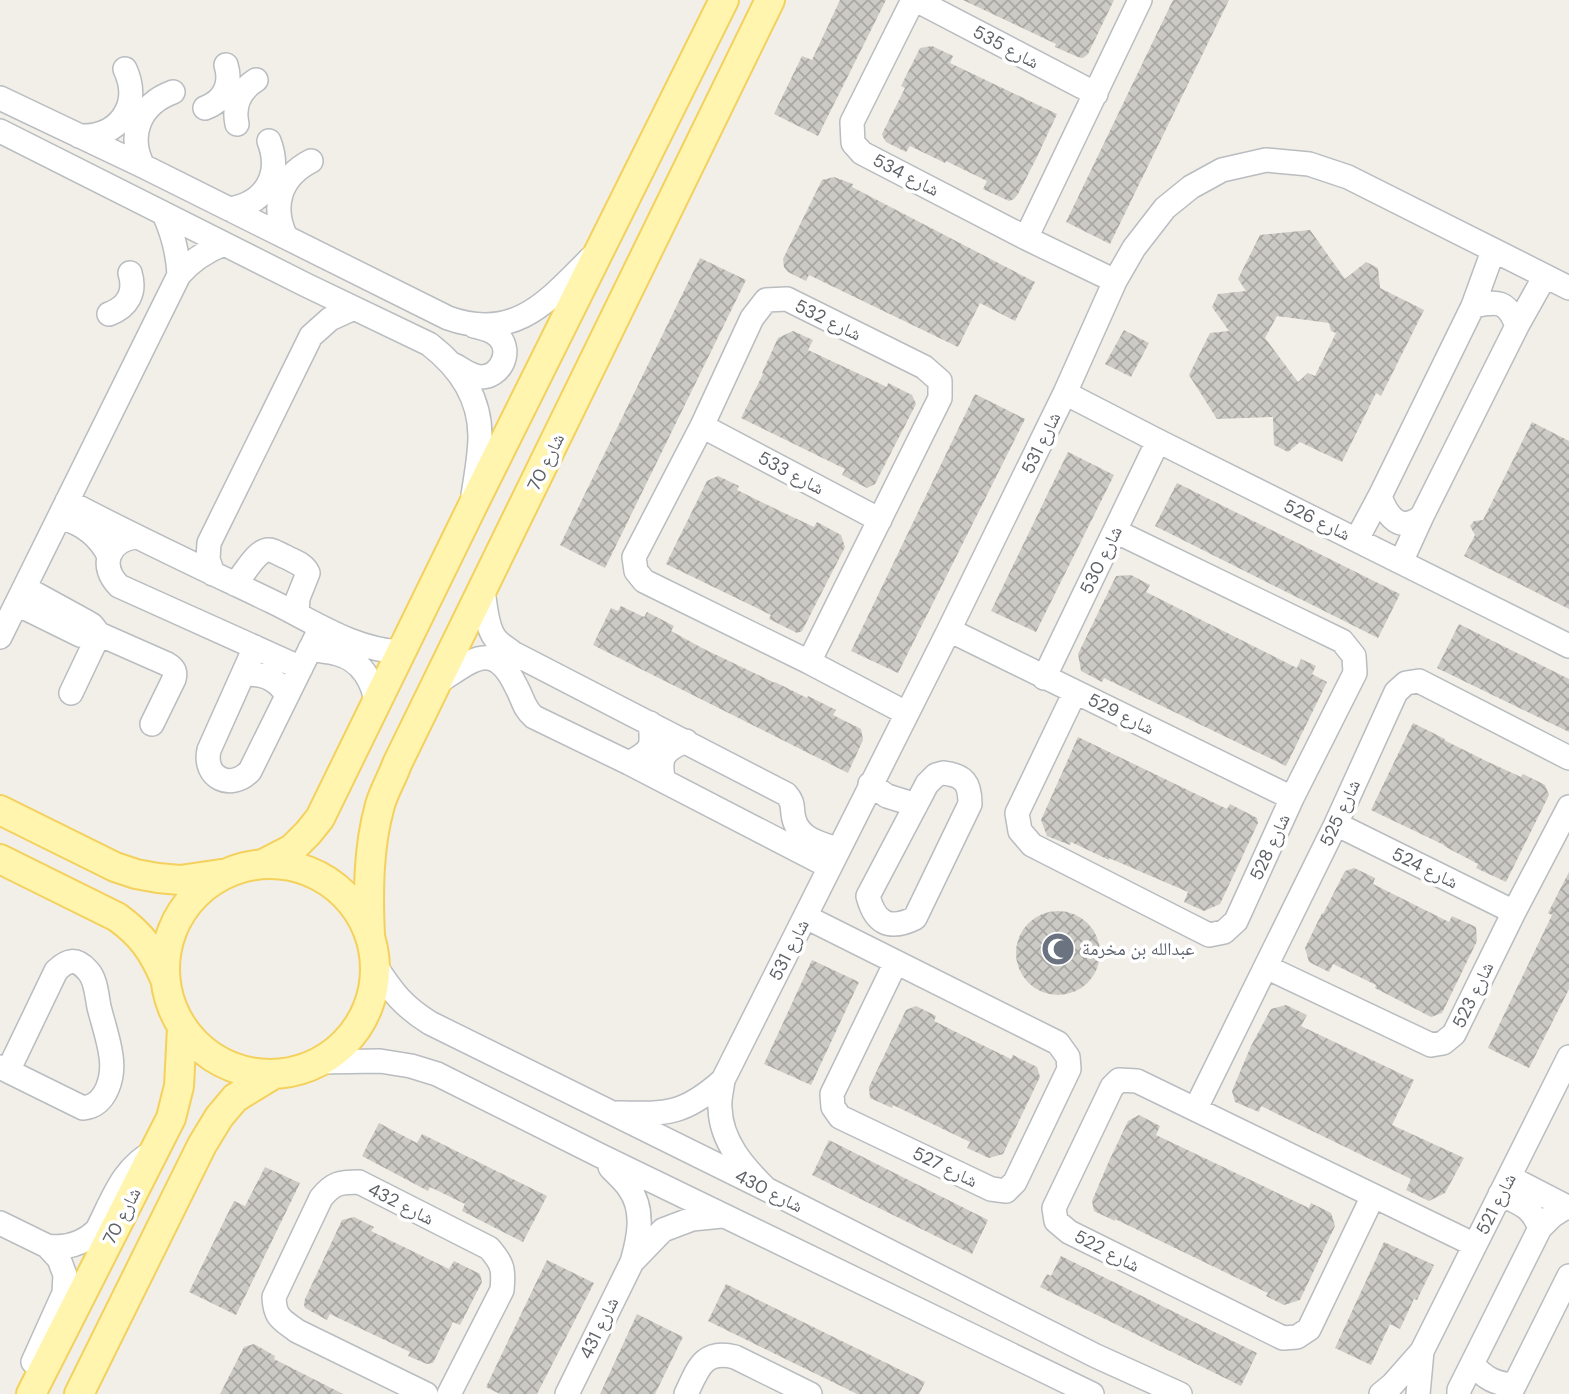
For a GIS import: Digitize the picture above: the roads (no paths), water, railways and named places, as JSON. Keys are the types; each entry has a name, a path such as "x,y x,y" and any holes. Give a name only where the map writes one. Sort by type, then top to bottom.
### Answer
{"main road":[{"path":"265,863 292,849 320,818 724,0"},
{"name":"شارع 70","path":"370,936 368,889 372,844 381,803 397,764 770,0"},
{"path":"0,810 115,867 136,874 180,880 223,874 244,866 265,863 290,865 325,878 345,894 360,913 370,936 375,965 374,985 361,1022 349,1038 318,1062 289,1072 251,1072 229,1066 203,1051 182,1028 170,1004 165,979 168,943 174,925 194,895 223,874"},
{"path":"0,859 117,917 147,943 165,979"},
{"name":"شارع 70","path":"31,1394 171,1118 179,1086 182,1028"},
{"path":"79,1394 202,1145 219,1116 235,1098 274,1074"}],"street":[{"name":"شارع 535","path":"914,0 1096,94"},
{"name":"شارع 534","path":"914,0 852,122 853,143 862,153 1115,281"},
{"path":"1027,238 1140,0"},
{"path":"205,108 218,101 227,88 226,65"},
{"path":"79,136 98,135 121,121 130,104 131,95 125,69"},
{"path":"237,124 236,110 240,96 256,80"},
{"path":"143,166 136,151 138,126 151,105 173,92"},
{"path":"0,98 449,318 493,332 502,341 505,354 501,366 491,375 478,377 452,363 429,344 0,131"},
{"path":"229,209 249,204 265,190 274,171 270,141"},
{"name":"شارع 531","path":"766,1189 739,1160 722,1126 719,1107 723,1080 949,630 1065,393 1115,281 1134,248 1165,208 1191,187 1222,170 1266,160 1309,164 1348,177 1569,288"},
{"path":"286,237 278,209 283,189 295,173 312,162"},
{"path":"164,214 174,237 178,275"},
{"path":"0,637 178,275 204,253 225,244"},
{"path":"472,325 500,324 537,309 600,248"},
{"path":"1357,539 1473,306 1493,251"},
{"path":"109,314 122,307 131,295 130,273"},
{"path":"1402,562 1422,516 1517,326 1545,276"},
{"path":"306,285 311,310 311,336"},
{"name":"شارع 532","path":"809,662 940,398 940,381 925,368 787,299 766,300 752,318 702,426 634,557 636,571 644,581 906,713"},
{"path":"1473,306 1499,303 1512,314 1517,326"},
{"path":"213,574 208,559 209,543 311,336 330,319 354,308"},
{"path":"452,363 468,386 480,425 471,509"},
{"name":"شارع 526","path":"1065,393 1569,646"},
{"name":"شارع 533","path":"702,426 880,520"},
{"name":"شارع 530","path":"1044,678 1158,441"},
{"path":"1380,496 1385,511 1393,520 1414,523 1422,516"},
{"path":"63,509 135,537 361,645 401,652"},
{"path":"63,509 68,519 86,528 102,542 109,555"},
{"name":"شارع 528","path":"1075,692 1017,813 1020,831 1032,845 1209,935 1224,932 1236,921 1292,798 1355,673 1354,656 1342,641 1115,531"},
{"path":"135,537 119,542 109,555 110,575 119,586 255,648 306,659 336,653 344,656 364,672 373,687 376,704"},
{"path":"182,559 209,543"},
{"path":"235,584 257,554 272,550 304,567 308,573 298,598 297,614"},
{"path":"483,592 495,639 513,653 786,794 793,805 797,828 834,858"},
{"path":"21,596 87,622 99,634 173,668 174,679 152,724"},
{"path":"255,648 207,757 212,771 224,780 239,780 250,771 321,626"},
{"name":"شارع 529","path":"949,630 1292,798"},
{"path":"71,693 99,634"},
{"path":"437,683 475,659 496,660 505,667 518,689 524,707 534,717 769,834 834,858"},
{"path":"518,689 531,677 546,669"},
{"path":"243,675 266,676 279,684 288,696"},
{"name":"شارع 525","path":"1196,1108 1336,824 1396,692 1406,683 1419,681 1569,758"},
{"path":"629,763 644,754 652,741 650,723"},
{"path":"664,781 661,768 663,757 670,747 686,741"},
{"path":"955,774 967,783 970,789 970,804 915,918 903,924 890,924 877,918 868,896 911,813 927,784 936,775 955,774"},
{"path":"867,792 911,813"},
{"name":"شارع 523","path":"1266,967 1431,1045 1443,1043 1454,1034 1569,807"},
{"path":"769,834 781,830 793,817"},
{"name":"شارع 524","path":"1336,824 1514,912"},
{"name":"شارع 527","path":"806,917 896,962 1058,1043 1068,1057 1069,1069 1015,1182 1006,1191 991,1189 840,1117 833,1107 832,1094 896,962"},
{"path":"63,963 80,964 91,975 111,1057 111,1074 107,1090 100,1102 83,1108 4,1069 56,971 63,963"},
{"name":"شارع 430","path":"375,965 398,998 415,1014 449,1033 1096,1356 1180,1394"},
{"name":"شارع 521","path":"1381,1394 1422,1351 1569,1057"},
{"path":"318,1062 380,1061 437,1074 1092,1394"},
{"name":"شارع 531","path":"610,1112 674,1111 706,1095 723,1080"},
{"name":"شارع 522","path":"1373,1196 1309,1329 1297,1337 1283,1338 1069,1232 1056,1221 1054,1208 1112,1087 1119,1080 1137,1081 1475,1245"},
{"path":"0,1223 47,1246 74,1245 97,1230 128,1171 144,1156 155,1152"},
{"name":"شارع 431","path":"567,1394 632,1262 640,1227 639,1210 630,1188 601,1156"},
{"name":"شارع 432","path":"426,1394 297,1331 282,1321 274,1311 274,1297 321,1198 330,1187 343,1182 359,1182 489,1248 500,1261 504,1274 502,1290 449,1394"},
{"path":"1505,1185 1568,1208"},
{"path":"1505,1185 1535,1215 1540,1228"},
{"path":"1459,1394 1540,1228 1552,1216 1568,1208"},
{"name":"شارع 431","path":"632,1262 663,1230 692,1219 723,1216"},
{"path":"21,1394 66,1284 59,1259 47,1246"},
{"path":"1472,1364 1492,1381 1512,1390 1569,1276"},
{"name":"شارع 521","path":"1418,1394 1422,1351"},
{"path":"686,1394 704,1363 712,1356 724,1354 736,1357 810,1394"}],"place":[{"name":"عبدالله بن مخرمة","path":"1058,949"}]}
